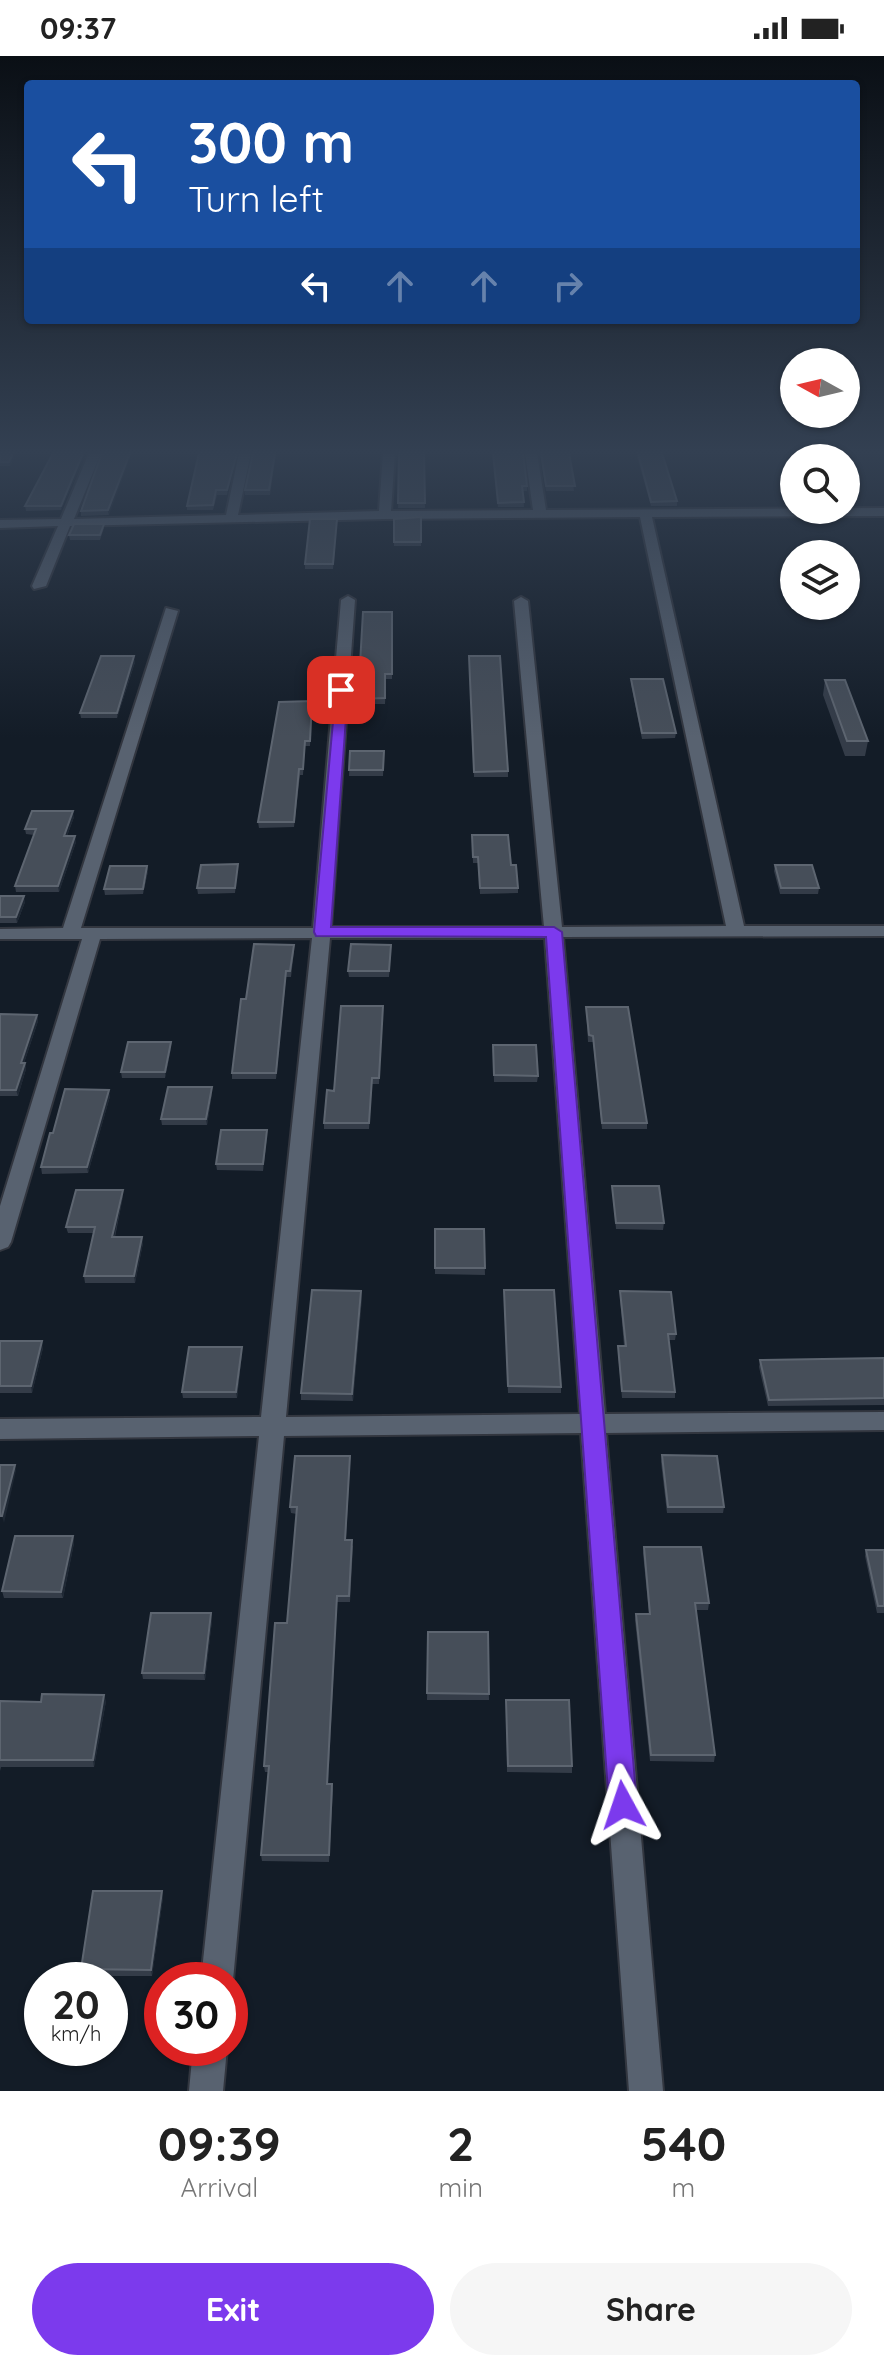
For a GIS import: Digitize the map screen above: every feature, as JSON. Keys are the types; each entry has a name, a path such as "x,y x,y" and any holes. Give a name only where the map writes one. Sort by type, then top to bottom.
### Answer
{"street":[{"path":"39,586 55,548"},
{"path":"653,548 736,931"},
{"path":"219,1962 322,932 348,600"},
{"path":"521,601 554,932 646,2091"},
{"path":"71,933 171,611"},
{"path":"0,934 884,931"},
{"path":"0,1242 93,933"},
{"path":"0,1429 884,1421"},
{"path":"206,2091 208,2066"}],"building":[{"path":"307,548 334,548 333,564 305,564"},
{"path":"363,612 392,612 392,674 385,674 385,698 358,699"},
{"path":"101,656 134,656 117,713 80,713"},
{"path":"469,656 500,656 508,771 474,772"},
{"path":"631,679 663,679 676,733 642,733"},
{"path":"825,680 845,680 868,741 847,741"},
{"path":"312,701 310,741 305,741 303,769 299,769 294,822 258,822 279,702"},
{"path":"350,751 384,751 383,770 349,770"},
{"path":"32,811 73,811 64,836 75,836 58,886 15,886 36,829 25,829"},
{"path":"472,835 508,835 511,865 516,865 518,888 480,888 478,857 473,857"},
{"path":"238,864 235,888 197,888 201,865"},
{"path":"775,865 812,865 819,888 781,888"},
{"path":"110,866 147,866 143,889 104,889"},
{"path":"0,896 24,896 16,917 0,917"},
{"path":"254,944 294,945 290,971 286,971 276,1073 232,1073 241,999 246,999"},
{"path":"351,944 391,945 389,971 348,971"},
{"path":"341,1006 383,1006 379,1078 372,1078 369,1123 324,1123 327,1090 334,1091"},
{"path":"586,1007 628,1007 647,1123 602,1123 593,1036 589,1035"},
{"path":"0,1014 37,1015 21,1063 25,1063 16,1090 0,1090"},
{"path":"128,1042 171,1042 165,1072 121,1072"},
{"path":"493,1045 536,1045 538,1076 494,1075"},
{"path":"168,1087 212,1087 206,1119 161,1119"},
{"path":"65,1089 109,1090 87,1167 41,1167 50,1133 53,1133"},
{"path":"221,1130 267,1130 263,1164 216,1164"},
{"path":"612,1186 659,1186 664,1223 616,1223"},
{"path":"76,1190 123,1190 112,1237 142,1237 134,1276 84,1276 95,1227 66,1227"},
{"path":"435,1229 484,1229 485,1268 435,1268"},
{"path":"312,1290 361,1291 352,1394 301,1393"},
{"path":"504,1290 554,1290 561,1387 508,1386"},
{"path":"620,1291 671,1292 676,1334 668,1334 675,1392 622,1391 618,1346 626,1346"},
{"path":"0,1341 42,1341 31,1386 0,1386"},
{"path":"189,1347 242,1347 236,1392 182,1392"},
{"path":"884,1358 884,1398 769,1400 760,1360"},
{"path":"662,1455 717,1456 724,1507 668,1507"},
{"path":"295,1456 350,1456 345,1540 352,1540 349,1596 337,1596 327,1784 332,1784 329,1855 261,1855 269,1766 264,1766 275,1623 287,1623 297,1507 290,1507"},
{"path":"0,1465 15,1465 2,1516 0,1516"},
{"path":"15,1536 73,1536 61,1592 2,1591"},
{"path":"644,1547 701,1547 709,1603 695,1603 715,1755 651,1755 636,1614 650,1614"},
{"path":"866,1550 884,1550 884,1606 878,1606"},
{"path":"151,1613 211,1613 204,1673 142,1673"},
{"path":"428,1632 488,1632 489,1694 427,1693"},
{"path":"42,1694 104,1695 93,1760 0,1760 0,1701 41,1702"},
{"path":"506,1700 569,1700 572,1766 508,1766"},
{"path":"93,1891 162,1891 152,1962 144,1962 144,1970 128,1970 128,1962 82,1962"}],"route":[{"path":"341,690 322,932 554,932 623,1805"}]}
